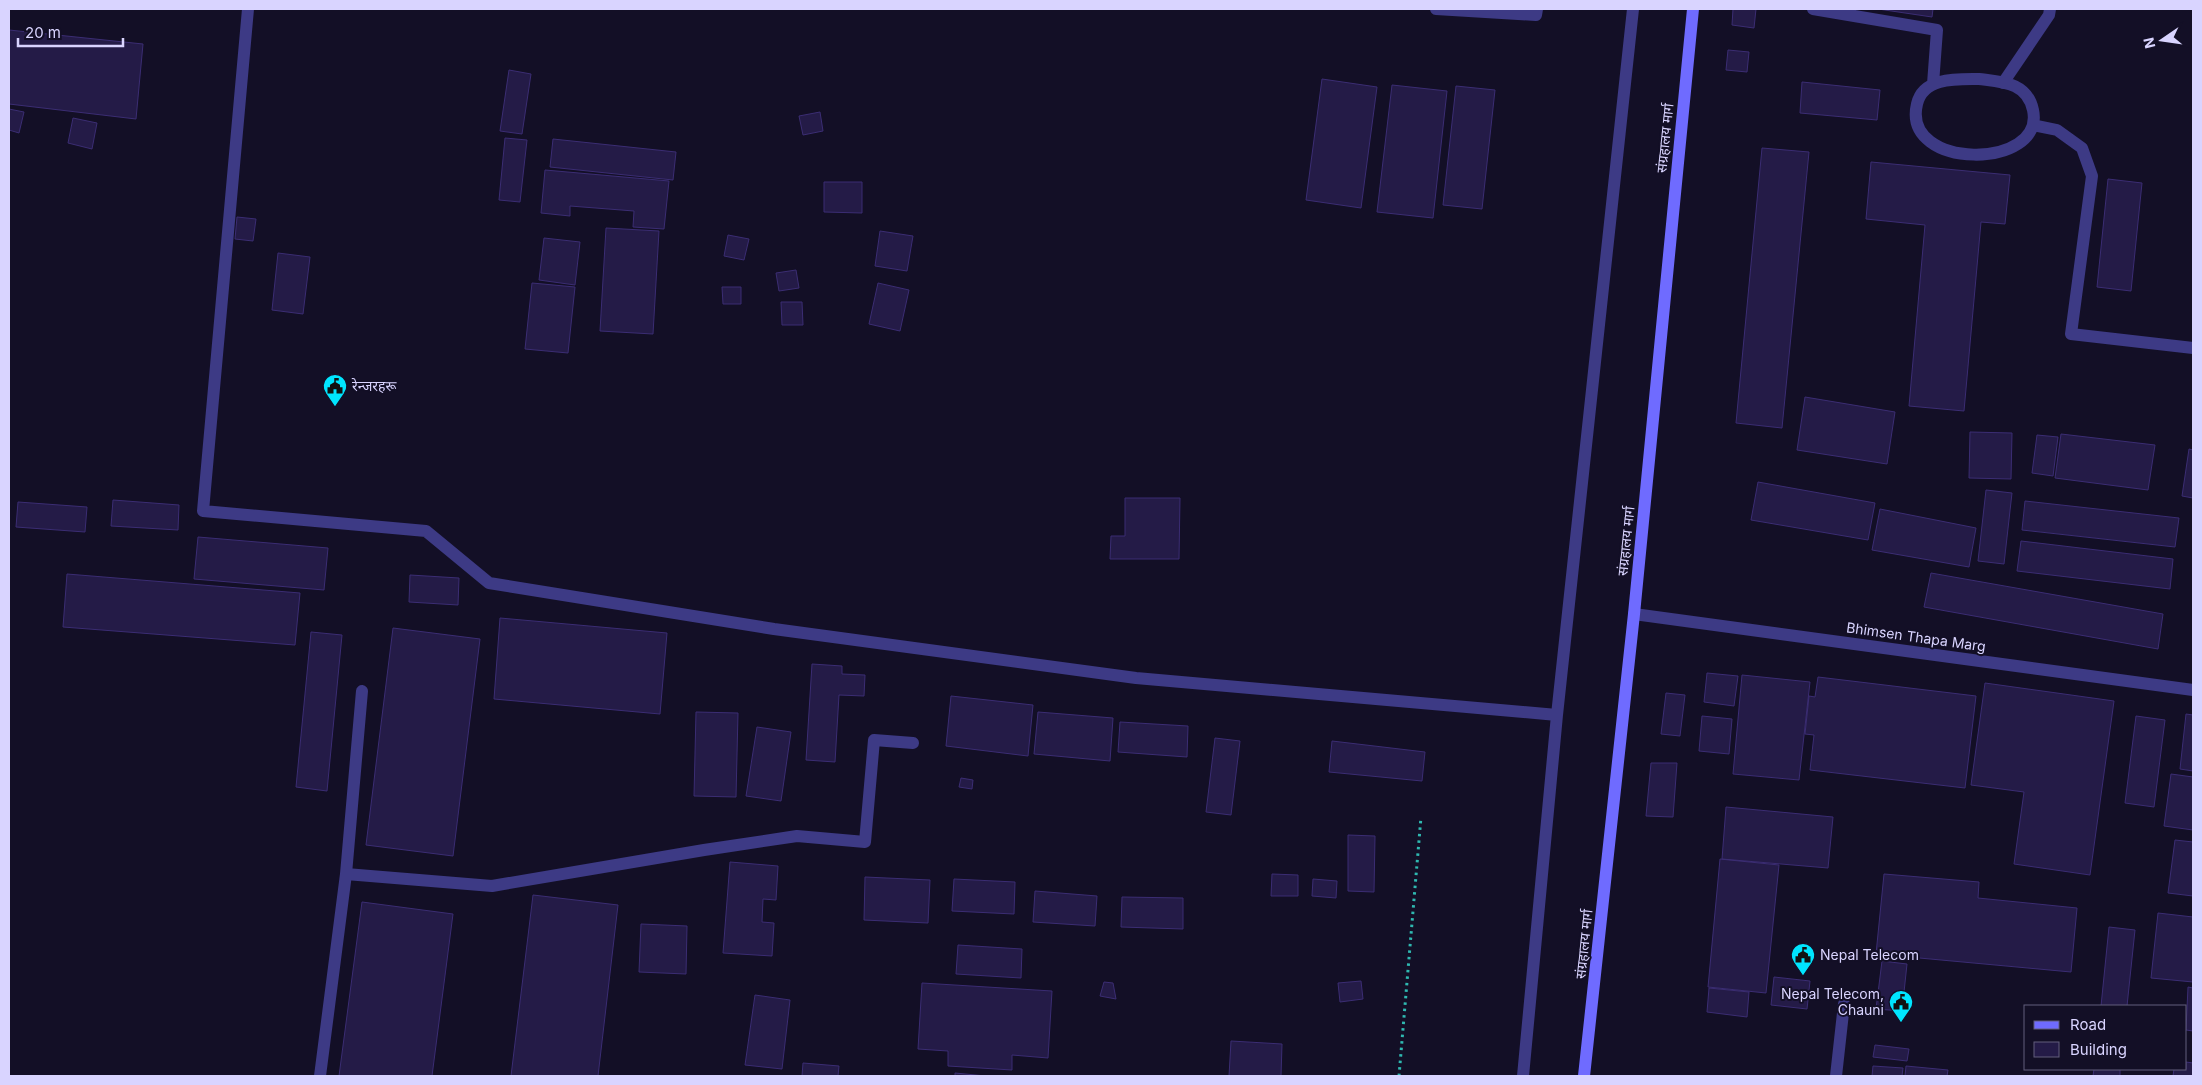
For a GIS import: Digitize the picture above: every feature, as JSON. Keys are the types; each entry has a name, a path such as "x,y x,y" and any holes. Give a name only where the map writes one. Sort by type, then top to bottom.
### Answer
{"main road":[{"name":"संग्रहालय मार्ग","path":"1584,1076 1634,614 1693,9"}],"street":[{"path":"248,9 204,511 426,531 489,583 774,629 1136,678 1557,715"},
{"path":"1436,9 1536,15 1537,9"},
{"path":"1523,1076 1557,715 1633,9"},
{"path":"1813,9 1937,30 1933,84"},
{"path":"2003,82 2050,15 2050,9"},
{"path":"1960,79 2003,82 2019,87 2030,100 2034,114 2033,125 2027,138 2015,146 2000,152 1976,155 1948,151 1930,143 1918,129 1915,113 1917,101 1924,91 1933,84 1960,79"},
{"path":"2033,125 2057,130 2082,148 2092,176 2071,334 2193,348"},
{"name":"Bhimsen Thapa Marg","path":"1634,614 2193,690"},
{"path":"320,1076 346,874 362,691"},
{"path":"346,874 492,886 797,836 865,842 874,740 913,744"},
{"path":"1836,1076 1844,1004"}],"path":[{"path":"1399,1076 1421,817"}],"building":[{"path":"1733,9 1756,9 1754,28 1732,25"},
{"path":"1878,9 1933,9 1932,17"},
{"path":"9,30 143,44 136,119 9,104"},
{"path":"1728,50 1749,52 1747,72 1726,70"},
{"path":"509,70 531,74 522,134 500,131"},
{"path":"1322,79 1377,87 1361,208 1306,200"},
{"path":"1802,82 1880,90 1877,120 1800,113"},
{"path":"1392,85 1447,91 1433,218 1377,212"},
{"path":"1456,86 1495,90 1482,209 1443,205"},
{"path":"9,109 24,112 19,133 9,130"},
{"path":"820,112 823,131 803,135 799,116"},
{"path":"73,118 97,123 92,149 68,143"},
{"path":"505,138 527,140 520,202 499,200"},
{"path":"553,139 676,152 673,180 550,167"},
{"path":"1762,148 1809,152 1782,428 1736,423"},
{"path":"1871,162 2010,175 2005,224 1981,222 1964,411 1909,406 1925,225 1866,219"},
{"path":"545,170 669,181 664,229 633,227 634,211 570,206 570,216 541,213"},
{"path":"2108,179 2142,183 2131,291 2097,287"},
{"path":"824,182 862,182 862,213 824,212"},
{"path":"237,217 256,219 253,241 235,239"},
{"path":"606,228 659,231 653,334 600,331"},
{"path":"880,231 913,236 907,271 875,266"},
{"path":"728,235 749,239 744,260 724,256"},
{"path":"544,238 580,242 575,285 539,280"},
{"path":"278,253 310,257 303,314 272,310"},
{"path":"796,270 799,288 779,291 776,273"},
{"path":"532,283 575,287 568,353 525,349"},
{"path":"878,283 909,290 900,331 869,324"},
{"path":"722,287 741,287 741,304 723,304"},
{"path":"781,302 802,302 803,325 782,325"},
{"path":"1805,397 1895,412 1887,464 1797,450"},
{"path":"1970,432 2012,433 2011,479 1969,478"},
{"path":"2061,434 2155,445 2148,490 2055,478"},
{"path":"2037,435 2058,437 2053,476 2032,473"},
{"path":"2189,449 2193,450 2193,498 2182,496"},
{"path":"1758,482 1875,503 1868,540 1751,520"},
{"path":"1986,490 2012,493 2004,564 1978,561"},
{"path":"1125,498 1180,498 1179,559 1110,559 1111,536 1125,536"},
{"path":"113,500 179,505 178,530 111,526"},
{"path":"2025,501 2179,518 2175,547 2022,530"},
{"path":"18,502 87,507 85,532 16,527"},
{"path":"1880,509 1976,528 1969,567 1872,550"},
{"path":"198,537 328,548 324,590 194,579"},
{"path":"2021,541 2173,559 2170,589 2017,571"},
{"path":"1931,573 2163,614 2158,649 1924,607"},
{"path":"67,574 300,593 295,645 63,627"},
{"path":"410,575 459,578 458,605 409,602"},
{"path":"500,618 667,633 660,714 494,699"},
{"path":"393,628 480,639 453,856 366,845"},
{"path":"311,632 342,635 327,791 296,787"},
{"path":"812,664 842,666 842,674 865,675 864,696 839,695 835,762 806,760"},
{"path":"1707,673 1738,676 1734,706 1704,702"},
{"path":"1742,675 1810,682 1799,780 1733,774"},
{"path":"1818,677 1976,696 1965,788 1810,770 1814,735 1805,734 1809,696 1815,697"},
{"path":"1985,683 2114,701 2090,875 2014,864 2024,792 1971,785"},
{"path":"1666,693 1685,695 1680,736 1661,734"},
{"path":"951,696 1033,705 1028,756 946,746"},
{"path":"696,712 738,713 736,797 694,796"},
{"path":"1038,712 1113,718 1110,761 1034,754"},
{"path":"2186,714 2193,715 2193,771 2180,769"},
{"path":"1702,716 1732,719 1729,754 1699,751"},
{"path":"2136,716 2165,720 2154,807 2125,803"},
{"path":"1120,722 1188,726 1187,757 1118,752"},
{"path":"757,727 791,732 781,801 746,796"},
{"path":"1215,738 1240,741 1231,815 1206,812"},
{"path":"1332,741 1425,752 1422,781 1329,772"},
{"path":"1651,763 1677,763 1673,817 1646,816"},
{"path":"2171,774 2193,777 2193,830 2164,826"},
{"path":"961,778 973,780 972,789 959,787"},
{"path":"1726,807 1833,817 1828,868 1722,859"},
{"path":"1348,835 1375,836 1374,892 1348,891"},
{"path":"2175,840 2193,842 2193,896 2168,893"},
{"path":"1720,859 1779,865 1766,993 1708,987"},
{"path":"730,862 778,866 776,900 763,899 762,922 774,923 772,956 723,953"},
{"path":"1272,874 1298,875 1298,896 1271,896"},
{"path":"1884,874 1979,882 1978,898 2077,908 2071,972 1876,954"},
{"path":"865,877 930,880 928,923 864,920"},
{"path":"954,879 1015,882 1014,914 952,911"},
{"path":"1313,879 1337,881 1336,898 1312,896"},
{"path":"1035,891 1097,896 1095,926 1033,922"},
{"path":"533,895 618,905 598,1076 511,1076"},
{"path":"1122,897 1183,898 1183,929 1121,927"},
{"path":"362,902 453,914 432,1076 339,1076"},
{"path":"2158,913 2193,917 2193,982 2151,978"},
{"path":"641,924 687,926 686,974 639,972"},
{"path":"2109,927 2135,930 2127,1005 2101,1005"},
{"path":"958,945 1022,949 1021,978 956,974"},
{"path":"1882,961 1907,964 1902,1011 1876,1009"},
{"path":"1774,977 1810,981 1807,1009 1771,1005"},
{"path":"1361,981 1363,999 1340,1002 1338,983"},
{"path":"1104,982 1113,983 1116,999 1100,996"},
{"path":"922,983 1052,991 1048,1058 1012,1055 1012,1070 948,1066 948,1051 918,1049"},
{"path":"2188,987 2193,988 2193,1031 2187,1030"},
{"path":"1709,988 1749,992 1747,1017 1707,1012"},
{"path":"755,995 790,1000 782,1069 745,1065"},
{"path":"1231,1041 1282,1044 1281,1076 1229,1076"},
{"path":"1875,1045 1909,1049 1907,1061 1873,1057"},
{"path":"2187,1062 2193,1063 2193,1076 2173,1076 2174,1070 2187,1070"},
{"path":"803,1063 839,1066 838,1076 802,1076"},
{"path":"1873,1066 1903,1068 1902,1076 1872,1076"},
{"path":"1906,1066 1948,1070 1947,1076 1905,1076"},
{"path":"2094,1070 2120,1070 2120,1076 2093,1076"},
{"path":"955,1073 986,1076 955,1076"}],"place":[{"name":"रेन्जरहरू","path":"335,407"},
{"name":"Nepal Telecom","path":"1803,976"},
{"name":"Nepal Telecom, Chauni","path":"1901,1023"}]}
